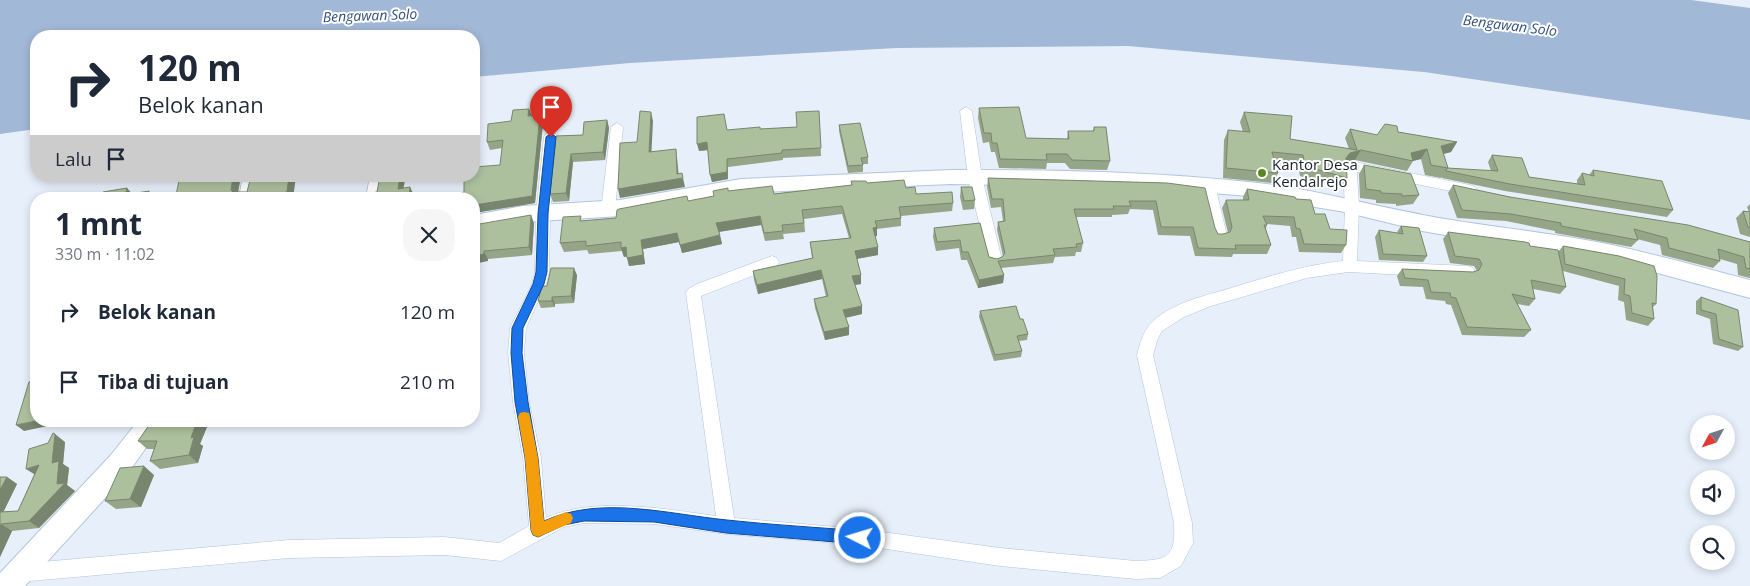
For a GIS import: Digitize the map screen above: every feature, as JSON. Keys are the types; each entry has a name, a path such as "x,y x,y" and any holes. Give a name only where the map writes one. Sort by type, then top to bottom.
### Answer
{"street":[{"path":"966,111 975,177 995,260"},
{"path":"608,210 617,127"},
{"path":"538,530 532,458 521,402 516,353 518,328 542,272 543,214 551,137"},
{"path":"1348,266 1351,258 1352,207 1350,168 1355,167 1487,194"},
{"path":"480,222 523,214 608,210 652,204 740,186 975,177 1147,181 1249,189 1352,207 1422,223 1474,232 1543,240 1613,253 1750,289"},
{"path":"1208,185 1220,236"},
{"path":"726,526 694,294 702,288 772,262"},
{"path":"12,580 289,549 444,546 502,552 538,530 562,519 584,515 654,516 726,526 860,538 1000,557 1136,570 1160,569 1176,560 1184,543 1183,523 1145,354 1150,337 1159,325 1178,313 1199,304 1295,275 1326,268 1348,266 1468,272"},
{"path":"12,580 65,520 120,465 148,427"}],"water":[{"name":"Bengawan Solo","path":"0,0 1691,0 1750,8 1750,120 1424,72 1128,46 896,48 630,63 480,76 480,30 30,30 30,130 0,134"}],"building":[{"path":"1019,107 1026,138 1069,139 1068,131 1094,131 1094,127 1106,127 1110,161 1072,160 1067,154 1046,154 1047,160 1000,159 997,143 992,143 991,133 984,133 979,108"},
{"path":"529,109 528,116 540,115 532,196 480,204 480,192 464,192 464,182 480,182 480,167 500,165 503,140 487,142 488,124 511,121 513,110"},
{"path":"640,111 651,112 649,152 676,149 677,174 682,173 683,178 618,189 620,143 637,142"},
{"path":"819,111 821,148 782,150 782,153 727,159 727,172 710,175 707,142 697,144 697,117 724,114 727,130 760,127 760,129 797,127 796,112"},
{"path":"1244,112 1292,116 1290,139 1357,150 1350,129 1377,135 1385,124 1397,126 1398,132 1457,142 1441,146 1448,168 1431,165 1427,149 1411,153 1413,161 1361,150 1350,153 1346,158 1347,178 1305,166 1303,155 1272,152 1278,173 1226,168 1228,130 1250,132"},
{"path":"607,120 603,152 571,154 566,193 550,194 556,136 583,135 584,122"},
{"path":"860,123 868,157 861,158 863,165 848,166 839,125"},
{"path":"1492,155 1522,158 1529,177 1585,185 1582,173 1594,176 1593,170 1662,181 1673,210 1510,184 1446,171 1447,168 1498,171"},
{"path":"1364,165 1411,174 1419,195 1402,196 1402,194 1381,193 1381,191 1366,189"},
{"path":"988,178 1167,183 1205,188 1218,234 1230,232 1232,227 1226,200 1249,200 1247,189 1295,197 1296,199 1311,200 1315,214 1325,214 1330,229 1347,230 1346,245 1304,244 1300,229 1296,228 1294,217 1263,216 1271,245 1235,245 1236,249 1198,248 1193,227 1161,227 1156,201 1129,201 1131,206 1113,206 1114,209 1074,209 1083,243 1076,244 1077,247 1053,249 1055,255 998,261 1004,275 979,280 968,252 962,252 960,240 937,242 934,228 980,223 989,257 997,259 1002,257 1005,253 998,222 1005,221 1003,199 992,199"},
{"path":"904,180 906,188 915,187 916,194 952,192 953,203 899,207 901,218 875,221 877,227 873,228 878,247 855,251 861,275 852,276 862,306 843,310 849,327 824,332 814,299 828,296 821,270 757,285 753,271 813,258 810,242 851,238 842,206 802,210 804,223 782,225 783,231 764,233 760,216 716,223 720,235 680,245 677,233 641,240 643,255 627,258 626,247 621,248 621,242 586,246 586,241 560,243 563,217 581,216 580,221 616,218 617,210 619,209 687,196 688,201 714,196 713,191 728,188 728,191 772,186 774,194 852,185 851,181 866,181 867,183"},
{"path":"179,182 232,182 231,190 233,192 177,192"},
{"path":"250,182 288,182 287,192 247,192"},
{"path":"379,182 399,182 398,189 410,187 410,192 377,192"},
{"path":"1453,185 1510,197 1688,225 1750,242 1750,269 1746,268 1744,257 1718,249 1720,261 1669,248 1667,238 1634,229 1638,240 1561,226 1561,223 1511,214 1462,210"},
{"path":"961,187 972,187 975,200 964,201"},
{"path":"127,188 126,192 103,192"},
{"path":"1743,211 1750,212 1750,228 1748,227"},
{"path":"531,215 529,247 484,251 484,254 480,255 480,224"},
{"path":"1401,226 1419,228 1427,256 1383,254 1379,230 1403,234"},
{"path":"1448,232 1525,242 1529,243 1530,246 1558,250 1566,287 1531,280 1535,299 1512,294 1531,330 1467,327 1456,298 1451,297 1450,293 1431,292 1428,280 1405,278 1402,269 1473,272 1479,270 1482,264 1479,259 1455,256"},
{"path":"1563,246 1619,256 1654,266 1657,276 1656,304 1652,303 1654,319 1632,313 1630,296 1624,294 1625,279 1565,264"},
{"path":"551,268 574,268 571,296 552,297 552,301 538,301 542,286 547,286"},
{"path":"1701,297 1738,310 1743,347 1719,339 1716,314 1701,310"},
{"path":"1016,306 1028,334 1017,336 1022,351 995,355 980,311"},
{"path":"29,382 30,422 16,425"},
{"path":"148,427 195,427 191,438 194,437 189,455 150,461 157,441 138,441"},
{"path":"53,433 55,434 52,463 59,461 57,484 65,483 29,521 1,524 0,527 0,512 18,511 39,465 26,469 29,449 48,443"},
{"path":"144,466 130,499 105,501 120,468"},
{"path":"0,477 7,477 0,490"}],"slow traffic":[{"path":"524,417 532,458 538,530 566,518"}],"place":[{"name":"Kantor Desa Kendalrejo","path":"1262,173"}],"route":[{"path":"551,137 543,214 542,272 518,328 516,353 521,402 532,458 538,530 562,519 584,515 654,516 726,526 860,538"}]}
